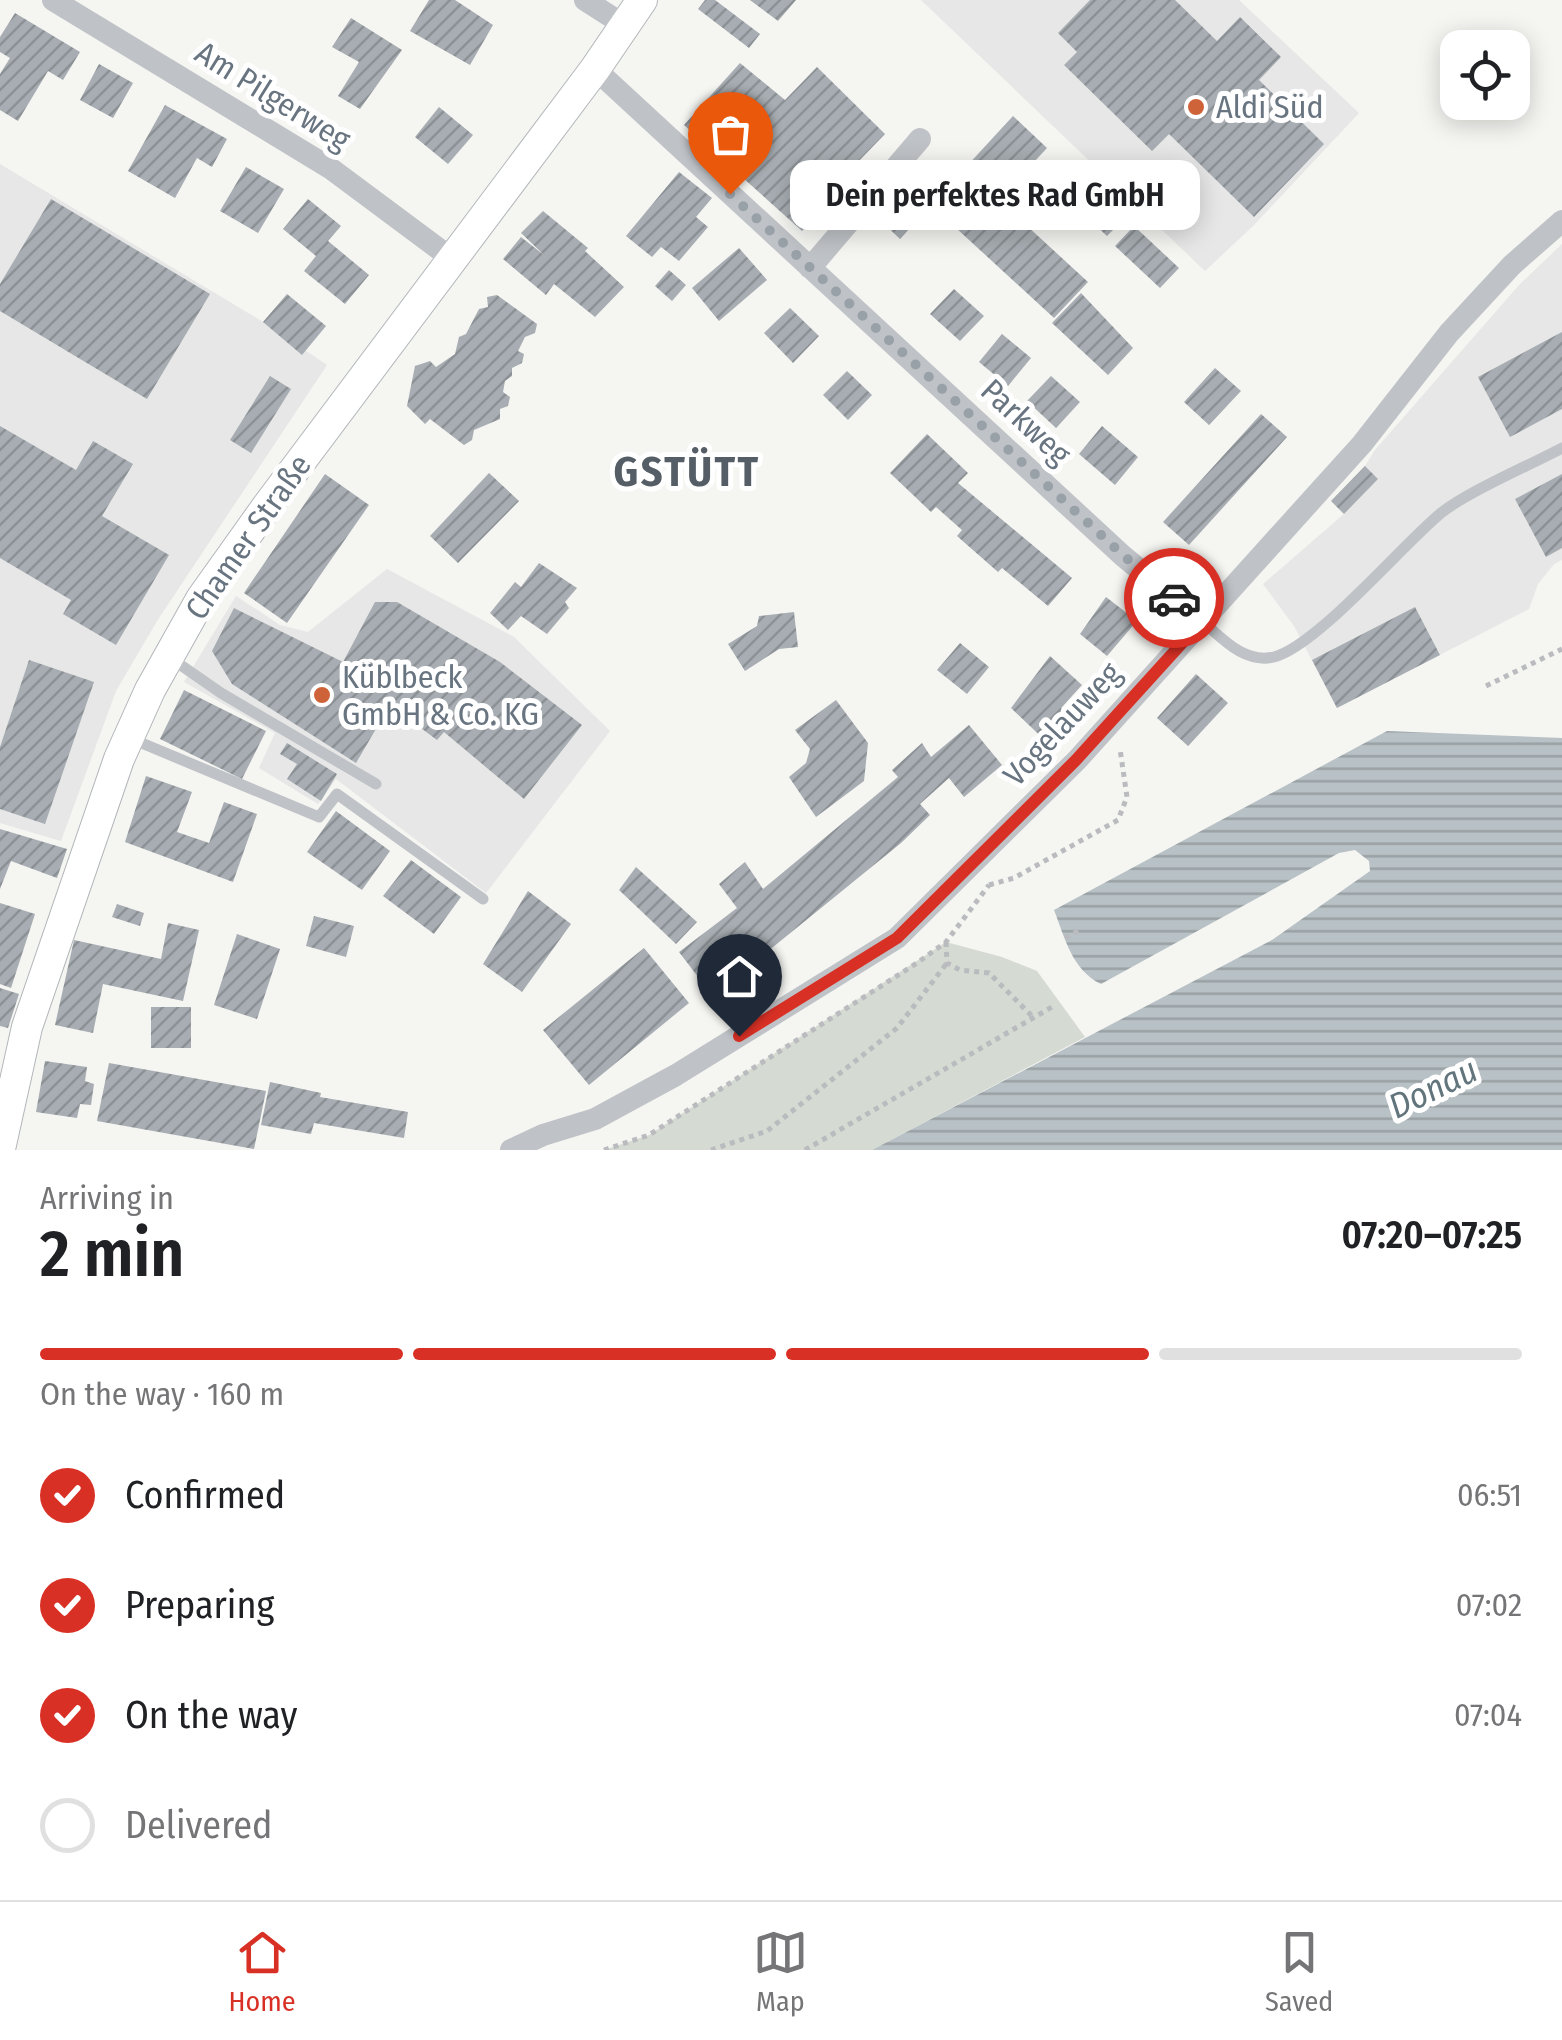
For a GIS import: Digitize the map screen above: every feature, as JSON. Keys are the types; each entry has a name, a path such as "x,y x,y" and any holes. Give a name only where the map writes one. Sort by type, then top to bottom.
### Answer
{"main road":[{"name":"Chamer Straße","path":"0,1149 26,1027 128,737 169,656 256,520 595,69 642,0"}],"street":[{"name":"Am Pilgerweg","path":"54,0 330,168 451,258"},
{"path":"584,0 624,25"},
{"name":"Parkweg","path":"595,69 1124,556 1202,621"},
{"path":"810,268 920,139"},
{"name":"Vogelauweg","path":"511,1150 595,1119 660,1084 897,938 1076,760 1362,444 1449,332 1512,264 1562,221"}],"lane":[{"path":"1202,621 1236,650 1254,658 1274,656 1303,643 1444,511 1562,448"},
{"path":"169,656 221,692 376,784"},
{"path":"128,737 320,818 337,794 483,899"}],"path":[{"path":"1486,686 1562,649"},
{"path":"604,1150 648,1135 946,942 989,885 1014,878 1118,820 1127,796 1119,745 1110,723"},
{"path":"1065,938 1080,930"},
{"path":"711,1150 767,1131 897,1028 947,962 946,942"},
{"path":"947,962 960,970 989,973 1033,1018"},
{"path":"805,1150 1052,1007"}],"shaded area":[{"path":"921,0 1239,0 1359,113 1205,271"},
{"path":"0,164 263,322 327,365 157,621 116,691 61,841 0,823"},
{"path":"1562,244 1562,560 1538,584 1529,609 1337,708 1294,626 1263,584 1377,480 1365,466 1375,450 1519,285"},
{"path":"387,569 514,637 610,731 486,893 336,779 318,804 259,768 275,733 184,682 236,596 280,625 308,632"},
{"path":"946,942 1037,971 1085,1037 872,1150 604,1150 649,1135"}],"water":[{"name":"Donau","path":"1387,731 1562,738 1562,1150 872,1150 1272,940 1370,871 1369,861 1355,850 1339,853 1101,984 1076,962 1054,910"}],"building":[{"path":"429,0 455,0 493,25 470,65 410,31"},
{"path":"705,0 715,0 760,34 749,48 698,9"},
{"path":"750,0 796,0 778,21"},
{"name":"Aldi Süd","path":"1090,0 1175,0 1217,41 1240,17 1281,57 1259,80 1324,144 1254,217 1169,134 1152,151 1064,65 1077,52 1058,33"},
{"path":"15,13 80,52 63,80 48,71 18,121 0,110 0,74 10,58 0,52 0,37"},
{"path":"351,18 402,50 360,109 338,96 359,62 332,47"},
{"path":"740,63 785,100 817,67 885,134 802,231 684,125"},
{"path":"99,64 133,83 113,118 80,100"},
{"path":"165,105 227,139 212,167 197,158 175,198 128,171"},
{"path":"439,107 473,135 448,164 415,137"},
{"path":"1013,116 1047,148 1008,190 1023,204 1014,214 1088,282 1054,318 931,205"},
{"path":"1072,164 1127,216 1107,236 1052,184"},
{"path":"246,167 284,189 258,233 220,211"},
{"path":"679,172 712,198 696,217 708,227 679,261 661,247 652,257 626,236"},
{"path":"899,195 921,216 900,239 878,218"},
{"path":"51,199 210,294 147,399 0,311 0,284"},
{"path":"308,199 341,226 328,241 369,275 345,304 304,271 316,256 283,229"},
{"path":"543,211 588,248 585,251 624,287 595,317 554,284 546,295 503,259 521,237 544,255 521,233"},
{"path":"1134,226 1179,268 1160,288 1115,246"},
{"path":"739,248 767,280 719,321 692,288"},
{"path":"669,270 686,285 672,301 655,286"},
{"path":"954,289 984,316 960,341 930,314"},
{"path":"1081,293 1133,348 1108,375 1052,323"},
{"path":"287,294 326,326 302,355 263,322"},
{"path":"497,295 537,324 535,333 525,337 518,351 524,354 522,363 512,368 512,376 505,381 503,392 510,397 508,406 500,409 500,419 474,430 472,440 464,445 430,419 425,424 407,406 415,366 430,361 436,367 455,354 459,337 466,334 479,309 488,307 487,297"},
{"path":"790,308 819,336 793,363 764,333"},
{"path":"1562,332 1562,409 1510,437 1478,377"},
{"path":"1002,334 1031,358 1008,386 979,362"},
{"path":"1215,368 1241,391 1209,425 1184,402"},
{"path":"847,371 872,395 848,420 823,395"},
{"path":"270,376 291,389 251,453 230,440"},
{"path":"1051,376 1080,402 1056,428 1027,401"},
{"path":"1261,414 1287,437 1189,545 1163,522"},
{"path":"0,426 76,470 93,441 133,464 102,516 169,555 116,645 63,614 71,600 0,558"},
{"path":"1102,426 1138,457 1115,485 1079,454"},
{"path":"927,434 968,473 958,483 1072,578 1048,606 1002,568 998,572 957,536 962,530 936,507 931,512 890,473"},
{"path":"1365,466 1378,479 1344,514 1331,501"},
{"path":"489,473 519,501 458,563 430,536"},
{"path":"325,474 369,505 287,623 244,593"},
{"path":"1562,474 1562,548 1546,557 1515,499"},
{"path":"539,563 577,588 565,602 569,608 547,634 521,616 508,630 490,613 515,582 521,587"},
{"path":"1106,597 1137,621 1107,656 1080,634"},
{"path":"375,602 397,602 500,662 582,725 524,799 444,732 437,740 390,705 356,763 232,684 212,651 234,608 343,662"},
{"path":"1415,607 1440,655 1337,708 1312,660"},
{"path":"794,612 798,647 779,649 745,671 728,644 757,626 759,616"},
{"path":"960,643 989,667 967,694 937,670"},
{"path":"1050,656 1082,685 1061,708 1075,721 1052,747 1011,708"},
{"path":"29,660 94,682 45,824 0,809 0,747"},
{"path":"1196,674 1228,703 1188,746 1157,718"},
{"path":"184,690 266,731 242,779 160,739"},
{"path":"836,700 868,743 864,781 816,817 789,777 806,763 810,749 795,730"},
{"path":"969,725 1002,765 964,797 949,778 920,804 930,815 901,843 711,994 679,952 737,908 719,884 745,862 763,889 898,777 892,770 922,743 931,757"},
{"path":"287,743 337,774 321,801 287,779 297,764 280,754"},
{"path":"146,776 192,792 177,832 209,843 224,802 257,814 233,882 125,842"},
{"path":"336,811 390,851 362,890 307,852"},
{"path":"0,829 67,849 57,878 11,861 0,889"},
{"path":"411,860 461,897 434,934 383,896"},
{"path":"636,867 697,922 676,944 619,890"},
{"path":"528,891 571,924 522,992 483,964"},
{"path":"0,903 35,914 11,988 0,984"},
{"path":"117,904 144,913 140,926 112,917"},
{"path":"314,916 354,926 346,957 306,946"},
{"path":"168,923 199,930 183,1001 103,984 93,1033 55,1025 74,940 161,959"},
{"path":"237,934 280,949 257,1019 214,1005"},
{"path":"644,948 689,1003 589,1085 543,1030"},
{"path":"0,988 19,994 8,1028 0,1026"},
{"path":"151,1007 191,1007 191,1048 151,1048"},
{"path":"45,1061 87,1067 85,1081 94,1084 91,1105 80,1104 77,1118 36,1112"},
{"path":"109,1063 266,1091 254,1149 97,1121"},
{"path":"270,1082 321,1093 320,1097 408,1112 404,1138 314,1123 311,1134 261,1125"}],"way so far":[{"path":"730,194 1174,598"}],"place":[{"name":"Aldi Süd","path":"1196,107"},
{"name":"Dein perfektes Rad GmbH","path":"730,194"},
{"name":"Küblbeck GmbH & Co. KG","path":"322,695"}],"district":[{"name":"GSTÜTT","path":"687,472"}],"route":[{"path":"739,1036 897,938 1076,760 1202,621 1174,598"}]}
